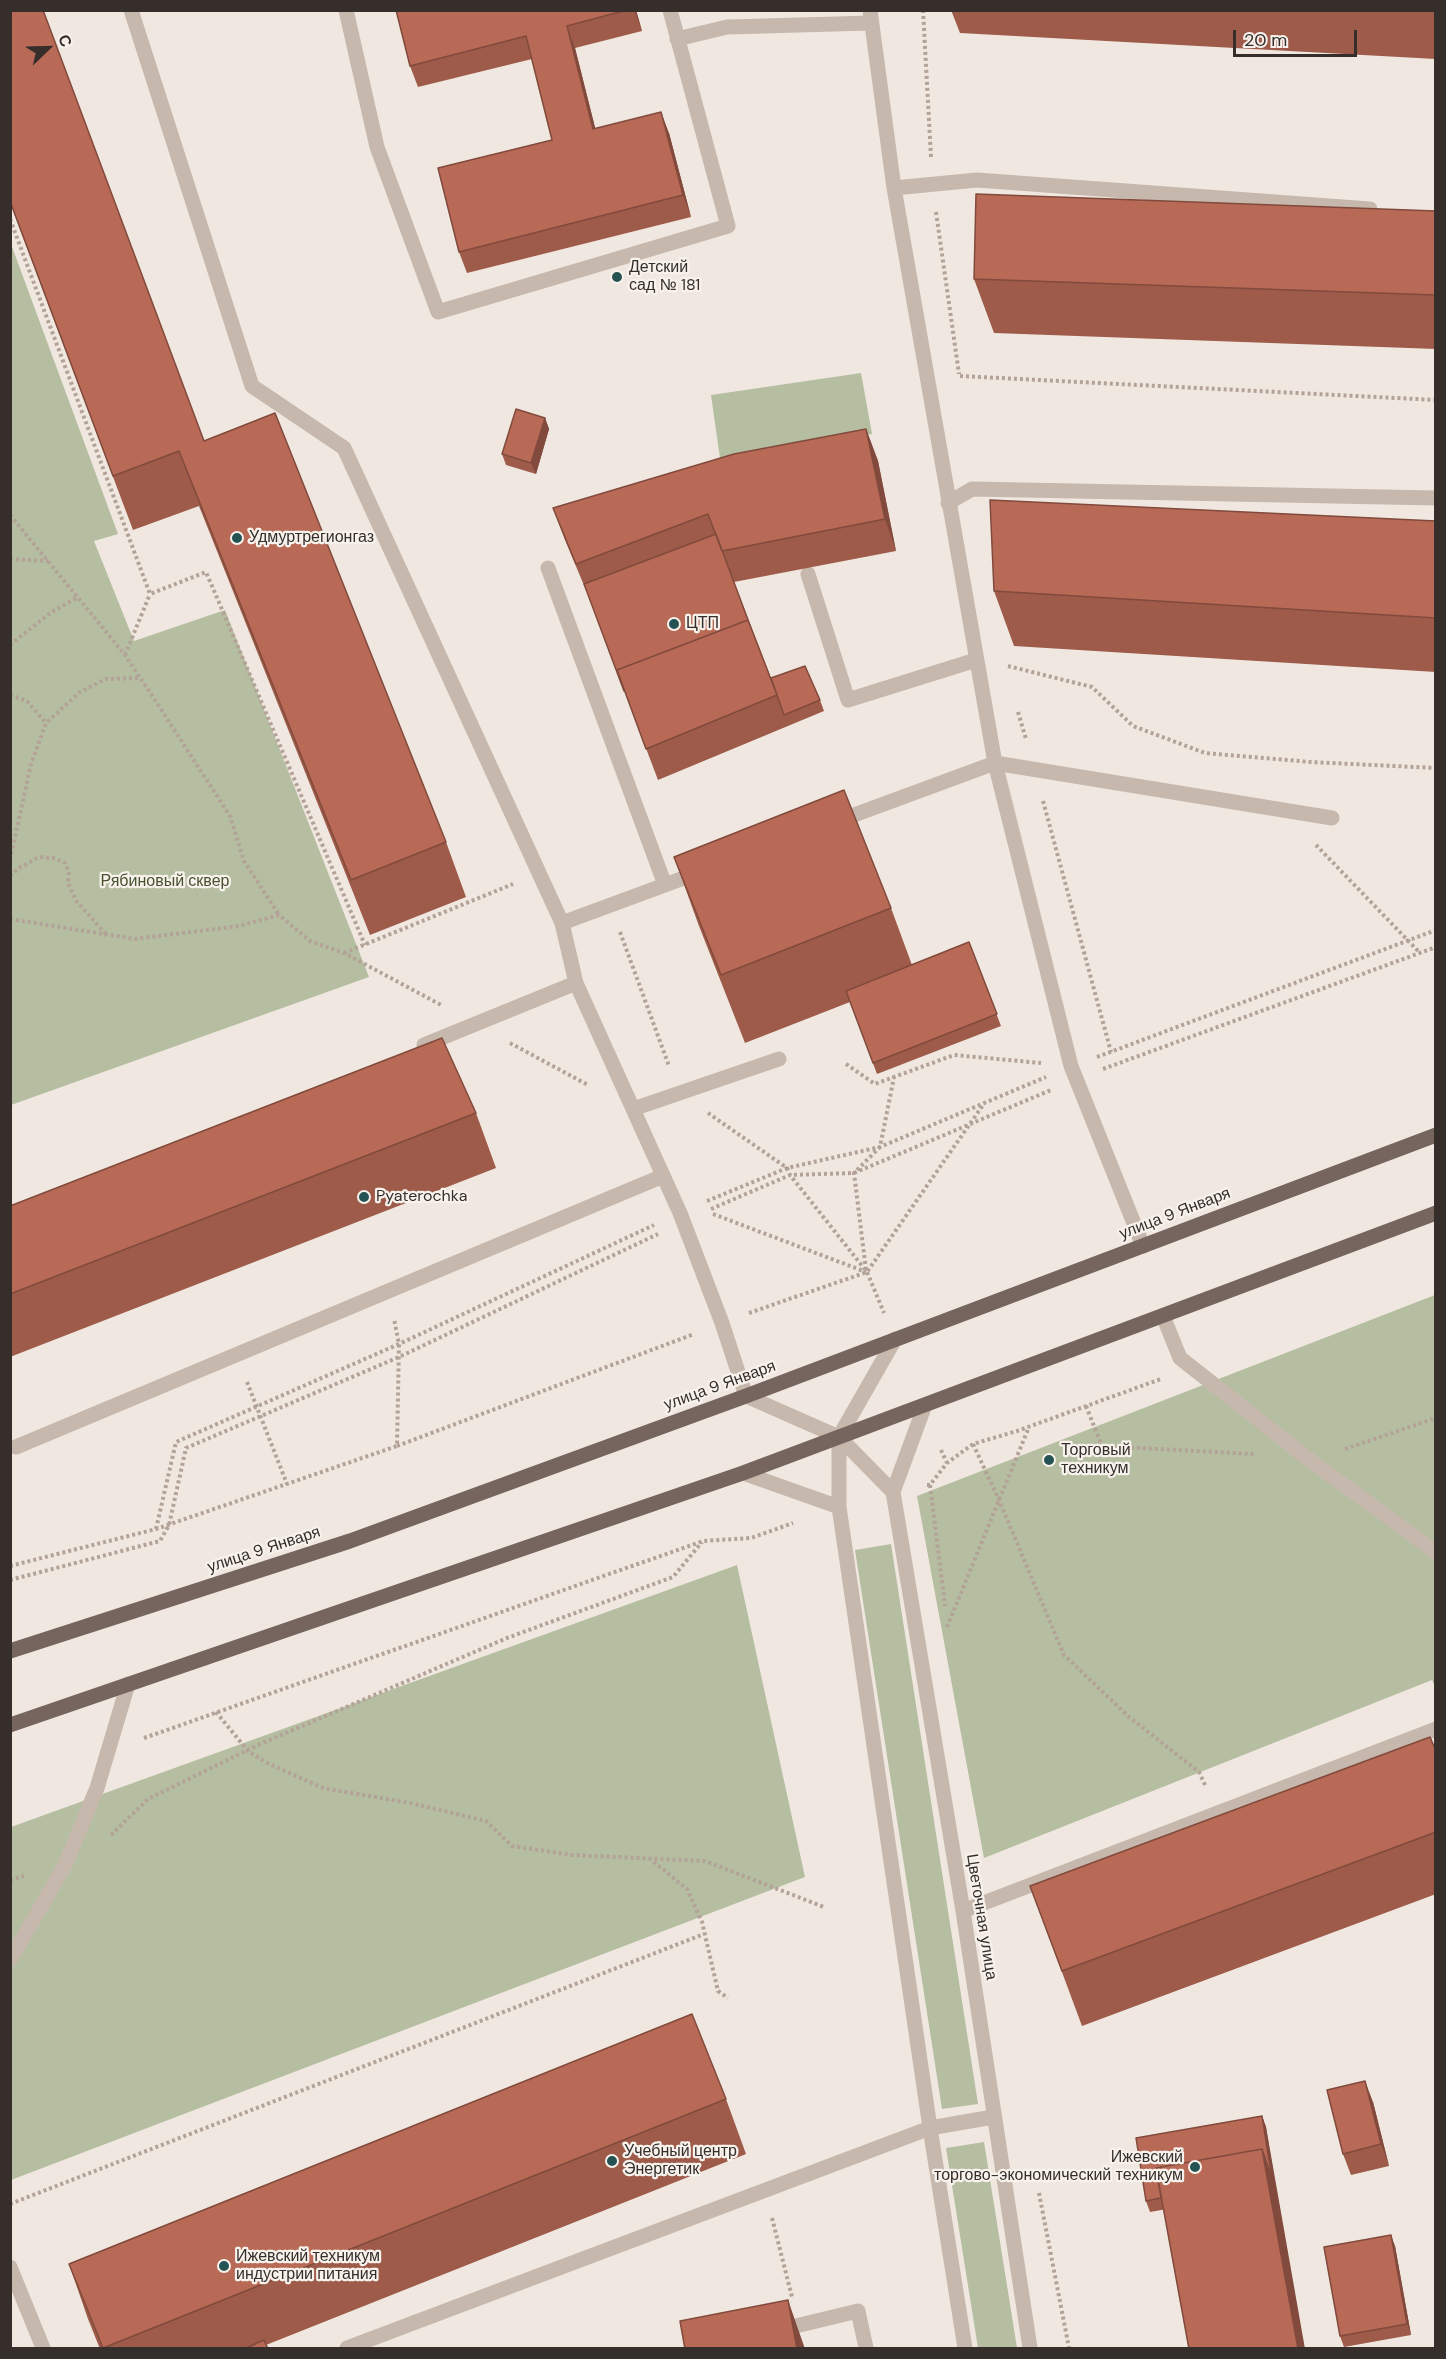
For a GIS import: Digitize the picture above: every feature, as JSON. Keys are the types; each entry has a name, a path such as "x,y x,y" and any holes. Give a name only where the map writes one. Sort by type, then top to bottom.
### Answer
{"main road":[{"name":"улица 9 Января","path":"10,1651 350,1541 746,1396 1436,1135"},
{"path":"10,1725 743,1473 1436,1213"}],"street":[{"path":"131,10 252,386 345,448 562,923 576,983 680,1213 722,1323 746,1396 839,1437 893,1492 925,1405"},
{"path":"346,10 377,147 438,312 728,226 670,10"},
{"path":"677,39 727,27 871,16 894,188 995,763 1071,1066 1143,1246"},
{"path":"894,188 977,180 1389,210"},
{"path":"948,504 972,489 1436,498"},
{"path":"548,568 665,885"},
{"path":"808,574 848,700 976,660"},
{"path":"819,828 995,763 1332,818"},
{"path":"562,923 709,869"},
{"path":"410,1051 576,983"},
{"path":"633,1109 779,1059"},
{"path":"16,1447 663,1176"},
{"path":"1163,1316 1180,1358 1311,1461 1436,1552"},
{"path":"895,1339 839,1437 839,1507 930,2128 965,2349"},
{"path":"743,1473 839,1507"},
{"name":"Цветочная улица","path":"893,1492 963,1911 1030,2349"},
{"path":"10,1960 65,1864 97,1788 128,1684"},
{"path":"963,1911 1436,1729"},
{"path":"347,2349 765,2191 797,2174 930,2128 993,2117"},
{"path":"10,2267 43,2349"},
{"path":"766,2333 858,2311 866,2349"}],"path":[{"path":"923,10 932,185 961,387"},
{"path":"10,219 150,594 125,655"},
{"path":"960,376 1436,400"},
{"path":"10,515 125,655 230,816 244,861 279,915 310,941 344,953 633,1109"},
{"path":"10,559 49,561"},
{"path":"150,594 206,573 365,945"},
{"path":"10,645 50,613 79,597"},
{"path":"1009,673 1007,666 1092,687 1133,726 1205,753 1310,762 1436,768"},
{"path":"10,860 31,764 46,723 80,692 106,679 140,678"},
{"path":"10,695 27,701 46,723"},
{"path":"1016,703 1111,1052"},
{"path":"1282,810 1420,953"},
{"path":"10,876 39,856 54,858 65,863 69,872 68,883 77,902 107,934"},
{"path":"344,953 539,873"},
{"path":"610,906 680,1094 787,1168 790,1175 867,1272"},
{"path":"10,919 135,939 239,926 279,915"},
{"path":"156,1529 176,1442 399,1344 680,1213 787,1168 880,1147 1071,1066 1436,930"},
{"path":"846,1064 875,1084 954,1055 1071,1066"},
{"path":"894,1077 880,1147 854,1173 867,1272 895,1339"},
{"path":"10,1566 156,1529 398,1446 722,1323 867,1272 984,1103"},
{"path":"696,1206 867,1272"},
{"path":"388,1291 399,1344 398,1446"},
{"path":"236,1355 287,1484"},
{"path":"893,1492 930,1485 947,1463 973,1444 1029,1427 1167,1377"},
{"path":"925,1405 947,1463"},
{"path":"1086,1406 1102,1446 1255,1454"},
{"path":"1311,1461 1436,1418"},
{"path":"947,1627 1029,1427"},
{"path":"973,1444 1064,1655 1128,1716 1199,1773 1217,1813"},
{"path":"137,1741 703,1541 751,1538 839,1507"},
{"path":"106,1840 148,1799 248,1751 507,1638 673,1577 703,1541"},
{"path":"216,1712 248,1751 267,1763 323,1788 410,1803 486,1821 512,1846 572,1855 705,1861 824,1906"},
{"path":"649,1858 687,1888 704,1934 718,1991 728,1998"},
{"path":"10,2204 704,1934"},
{"path":"765,2191 799,2325"}],"green space":[{"name":"Рябиновый сквер","path":"11,244 118,534 94,541 134,641 225,610 369,977 11,1105"},
{"path":"861,373 872,434 720,458 711,395"},
{"path":"1435,1295 1435,1687 1432,1680 984,1858 917,1496"},
{"path":"891,1544 978,2104 942,2109 855,1550"},
{"path":"737,1565 805,1877 11,2180 11,1827"},
{"path":"984,2142 1017,2348 978,2348 946,2148"}],"building":[{"path":"10,10 43,10 204,441 275,413 446,842 351,880 179,451 113,476 10,201"},
{"path":"396,10 627,10 567,26 593,129 661,112 683,195 459,252 438,168 552,140 526,36 410,66"},
{"path":"976,194 1436,211 1436,295 974,279"},
{"path":"516,409 545,418 531,463 502,454"},
{"path":"866,429 885,519 722,551 708,514 576,564 553,508 734,454"},
{"path":"990,500 1436,521 1436,618 994,591"},
{"name":"ЦТП","path":"716,534 748,620 617,670 624,691 584,584"},
{"path":"748,620 777,695 646,749 617,670"},
{"path":"805,666 820,700 784,715 771,678"},
{"path":"844,790 891,908 721,975 674,857"},
{"path":"969,942 997,1014 873,1063 846,991"},
{"path":"442,1038 476,1113 10,1294 10,1206"},
{"path":"1430,1737 1436,1751 1436,1832 1062,1971 1030,1886"},
{"path":"692,2014 726,2099 103,2348 69,2264"},
{"path":"1365,2081 1381,2144 1343,2154 1327,2090"},
{"path":"1262,2116 1272,2179 1262,2149 1156,2168 1161,2198 1146,2201 1136,2138"},
{"path":"1262,2149 1298,2349 1189,2349 1156,2168"},
{"path":"1391,2235 1407,2324 1340,2336 1324,2247"},
{"path":"788,2300 797,2349 685,2349 680,2321"},
{"path":"264,2340 268,2349 244,2349"}],"place":[{"name":"Детский сад № 181","path":"617,277"},
{"name":"Удмуртрегионгаз","path":"237,538"},
{"name":"ЦТП","path":"674,624"},
{"name":"Pyaterochka","path":"364,1197"},
{"name":"Торговый техникум","path":"1049,1460"},
{"name":"Учебный центр Энергетик","path":"612,2161"},
{"name":"Ижевский торгово-экономический техникум","path":"1195,2167"},
{"name":"Ижевский техникум индустрии питания","path":"224,2266"}]}
